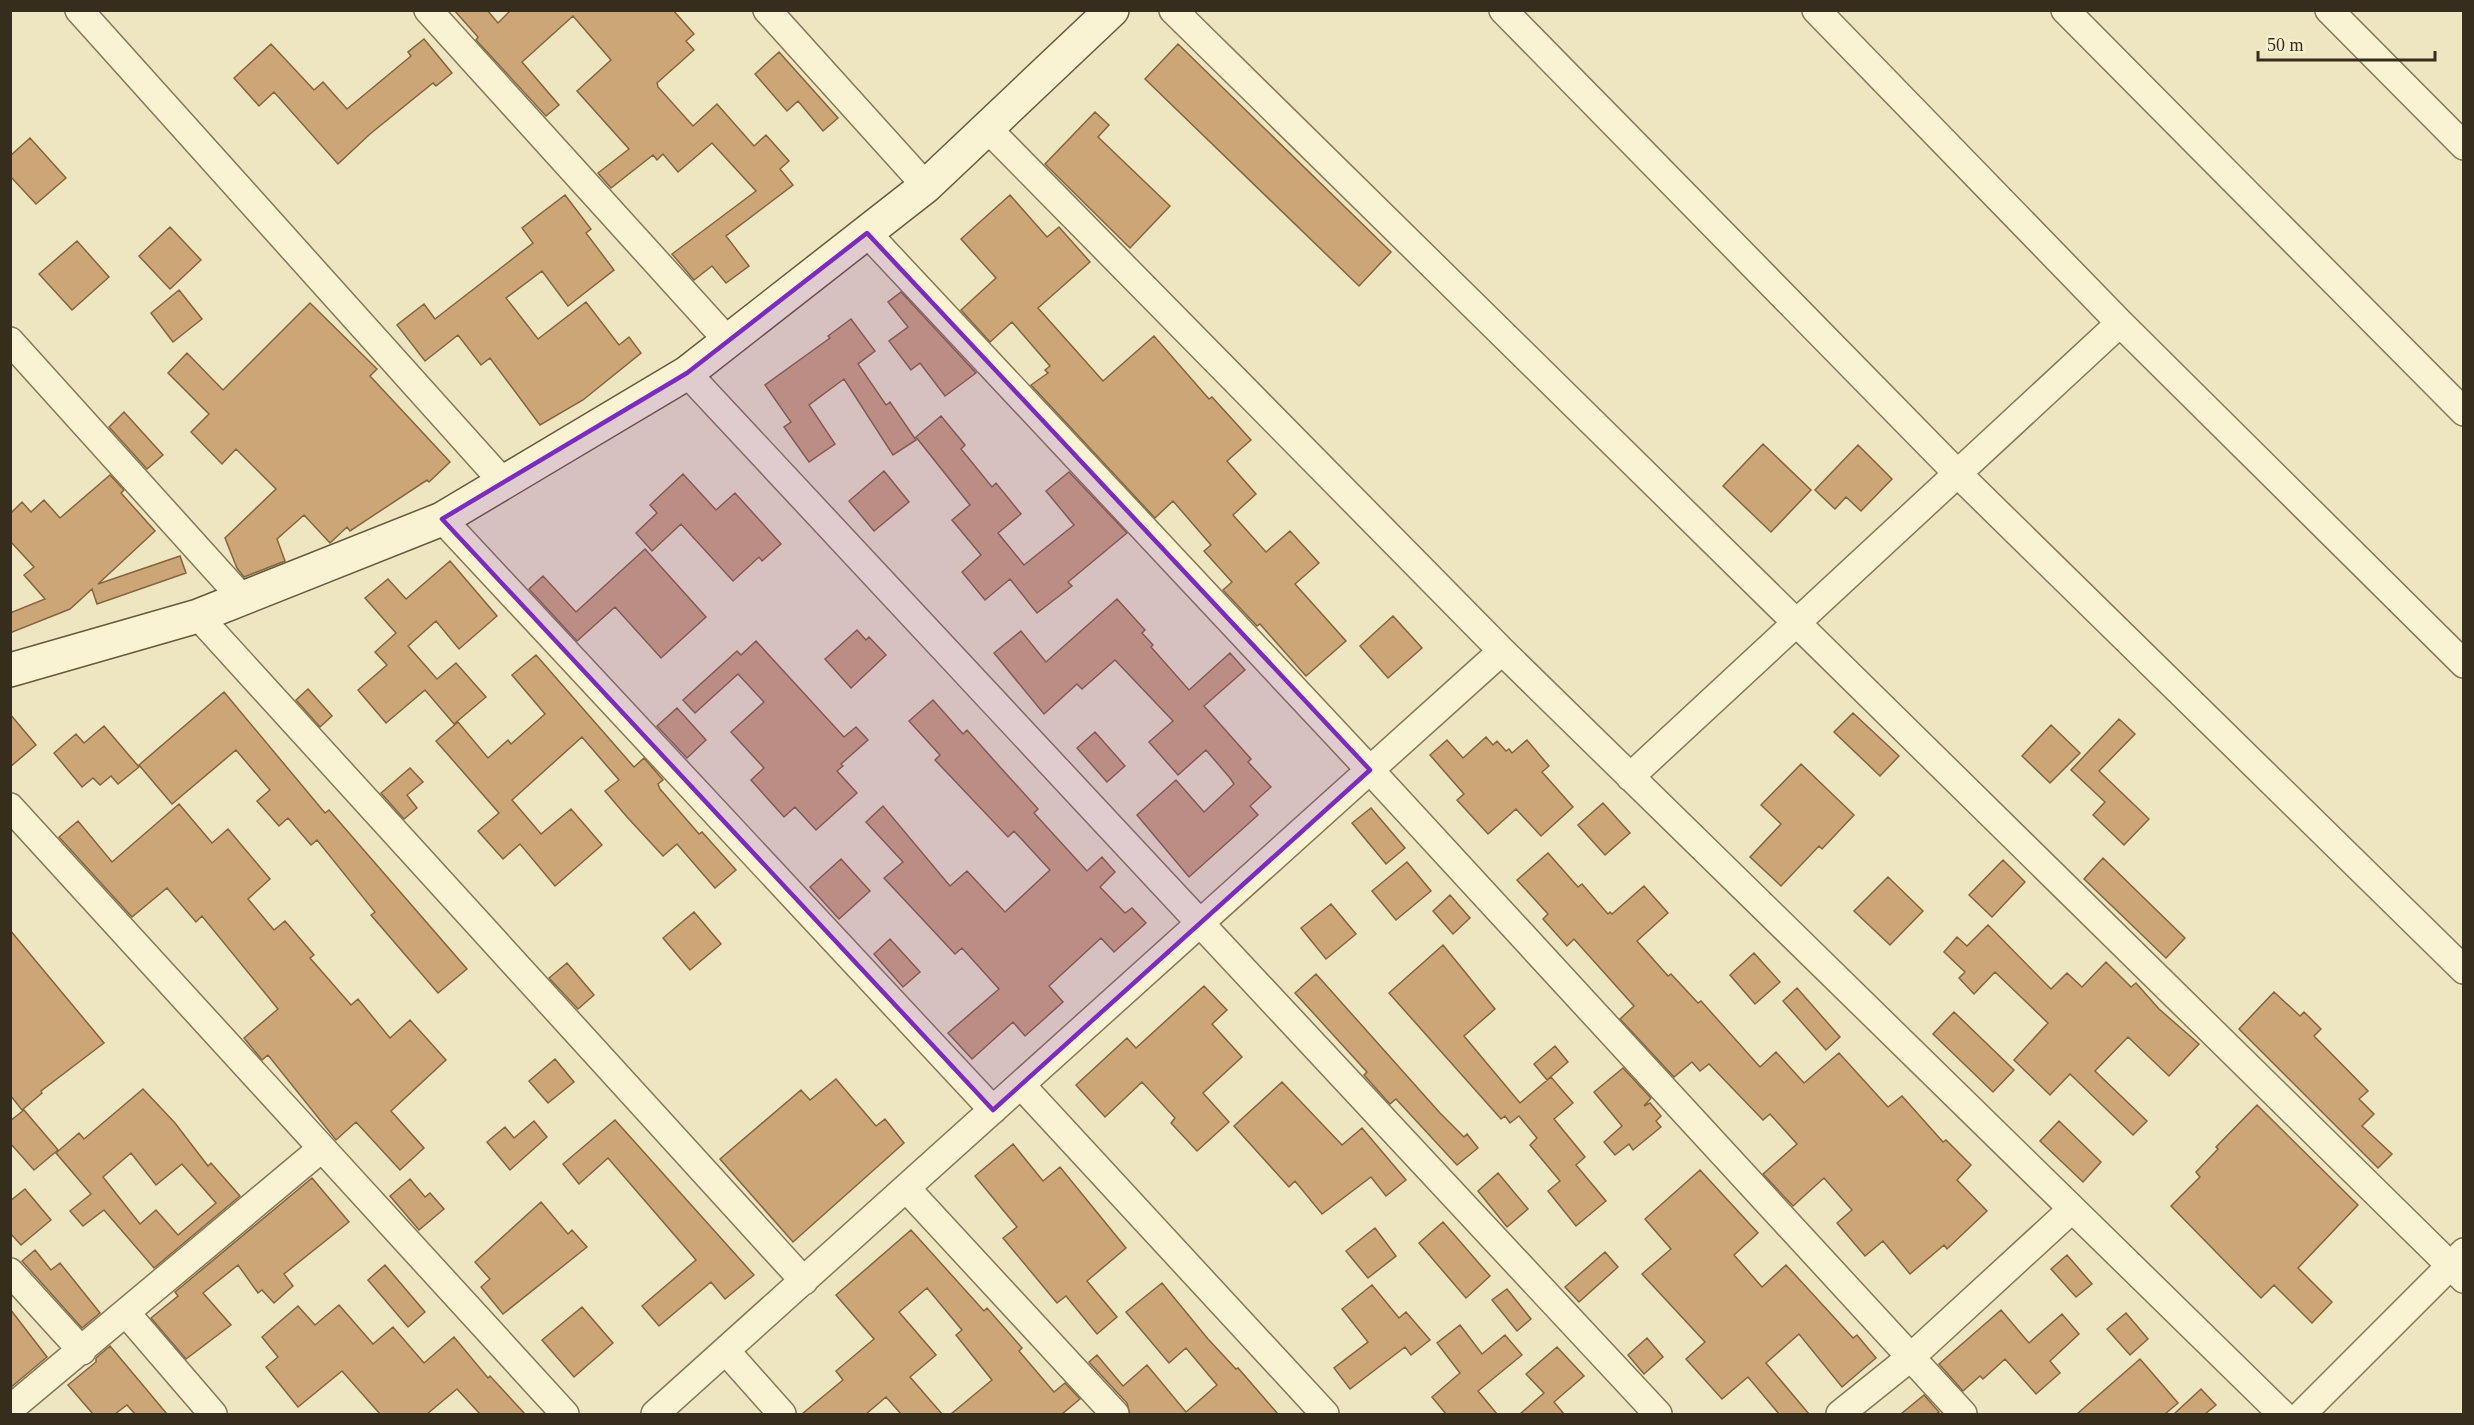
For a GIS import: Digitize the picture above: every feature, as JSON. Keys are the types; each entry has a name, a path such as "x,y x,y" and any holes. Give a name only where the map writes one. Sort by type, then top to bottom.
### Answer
{"street":[{"path":"79,10 503,482"},
{"path":"428,10 728,341"},
{"path":"767,10 926,186"},
{"path":"10,670 198,616 442,519 687,373 926,186 1112,10"},
{"path":"1173,10 1797,623 2459,1266 2302,1414"},
{"path":"1503,10 1958,474 2463,970"},
{"path":"1816,10 2120,323 2463,664"},
{"path":"2065,10 2463,412"},
{"path":"2329,10 2463,146"},
{"path":"988,129 1502,651 2282,1414"},
{"path":"867,233 1370,770 1963,1414"},
{"path":"1630,777 2120,323"},
{"path":"10,340 243,599"},
{"path":"687,373 1658,1414"},
{"path":"442,519 993,1110"},
{"path":"198,616 804,1281"},
{"path":"655,1414 1502,651"},
{"path":"10,807 565,1414"},
{"path":"1021,1085 1325,1414"},
{"path":"10,1409 127,1314 321,1149"},
{"path":"906,1188 1115,1414"},
{"path":"1840,1414 1911,1357 2071,1210"},
{"path":"10,1272 82,1351"},
{"path":"127,1314 213,1414"},
{"path":"726,1350 782,1414"}],"highlighted area":[{"path":"867,233 1370,770 993,1110 442,519 687,373"}],"building":[{"path":"454,10 487,10 498,23 511,10 673,10 694,34 686,41 694,50 657,83 658,87 693,126 717,104 754,146 766,135 789,161 780,169 793,185 726,236 749,266 726,283 712,266 694,280 672,254 756,191 712,143 678,172 663,154 657,160 653,155 611,188 598,173 629,149 577,91 611,60 573,16 522,62 559,105 546,116 476,40 478,37"},
{"path":"424,39 452,73 436,86 433,83 370,134 338,164 274,92 259,106 234,78 271,44 314,90 323,82 347,109 411,56 408,52"},
{"path":"1178,44 1391,252 1359,286 1145,79"},
{"path":"779,52 838,118 823,131 798,101 787,111 755,74"},
{"path":"1095,112 1109,125 1098,137 1170,206 1130,248 1045,164"},
{"path":"30,138 66,178 36,204 10,176 10,156"},
{"path":"565,195 591,229 586,233 614,270 568,306 542,271 506,298 538,339 586,302 619,345 629,337 641,353 583,400 540,425 490,358 481,365 458,335 425,361 397,325 424,304 435,319 533,243 522,228"},
{"path":"1010,195 1047,237 1059,227 1090,262 1038,308 1103,381 1154,336 1209,399 1212,397 1251,440 1227,461 1256,494 1233,515 1266,552 1290,531 1319,563 1295,584 1346,641 1306,676 1260,624 1257,626 1223,590 1232,582 1204,551 1211,545 1173,501 1155,518 1031,385 1048,373 1045,370 1050,366 1012,322 990,342 961,310 996,278 961,239"},
{"path":"170,227 201,260 170,289 139,256"},
{"path":"77,241 109,277 72,310 39,274"},
{"path":"179,290 202,319 173,342 151,313"},
{"path":"901,292 976,373 945,396 920,363 911,370 889,341 908,327 888,302"},
{"path":"310,303 377,369 370,376 450,462 429,482 427,480 350,531 347,527 330,543 304,515 277,539 285,561 244,577 237,568 225,538 276,489 236,449 222,464 191,432 209,414 168,373 187,353 223,390"},
{"path":"851,319 875,351 858,364 886,405 890,402 916,440 893,455 844,379 809,405 835,444 809,462 784,427 791,422 765,385 830,338 828,336"},
{"path":"124,412 163,455 147,469 109,427"},
{"path":"941,416 965,445 961,449 992,487 996,483 1021,514 998,533 1024,565 1074,525 1046,491 1069,472 1127,533 1068,582 1072,586 1037,613 1010,579 985,600 962,572 981,555 952,520 970,505 916,437"},
{"path":"1763,444 1811,490 1771,532 1723,486"},
{"path":"1858,445 1892,479 1861,511 1846,497 1835,509 1815,490"},
{"path":"884,471 909,502 874,531 849,501"},
{"path":"683,474 716,510 735,493 781,544 762,561 759,557 733,581 681,524 652,551 636,533 657,513 650,505"},
{"path":"110,475 124,490 121,493 155,531 98,584 180,556 186,573 97,604 92,589 70,609 10,633 10,613 45,599 24,575 34,567 10,541 10,514 22,502 31,512 44,500 60,518"},
{"path":"645,549 706,617 661,658 615,607 577,641 529,589 543,576 576,612"},
{"path":"450,561 497,616 459,649 436,621 408,646 437,679 456,663 486,697 454,724 425,690 386,723 358,690 387,665 375,652 396,633 365,598 388,579 406,599"},
{"path":"1117,599 1145,630 1142,633 1153,645 1151,647 1189,690 1230,653 1245,670 1204,706 1251,759 1248,762 1271,787 1250,806 1258,815 1189,877 1137,815 1176,780 1204,812 1234,784 1206,750 1178,775 1149,742 1173,721 1115,660 1082,689 1077,684 1044,714 994,653 1021,631 1046,662"},
{"path":"1393,616 1422,648 1388,678 1360,646"},
{"path":"857,630 866,640 869,637 886,655 851,688 825,659"},
{"path":"756,641 844,737 856,727 868,740 841,764 843,766 837,771 857,793 816,830 795,807 784,817 751,780 764,768 731,732 764,702 738,674 695,713 683,700 737,651 741,655"},
{"path":"536,655 634,767 644,758 663,780 658,784 660,789 699,834 702,832 736,870 715,888 677,844 663,856 627,817 605,791 619,780 582,737 512,800 541,834 571,809 602,845 555,886 520,844 503,859 478,831 499,813 436,741 458,722 488,758 508,740 511,744 545,714 512,675"},
{"path":"308,689 332,716 320,727 296,700"},
{"path":"224,692 325,813 329,810 467,969 438,993 371,915 375,912 317,840 311,845 288,818 279,826 257,801 270,790 236,750 172,804 139,765"},
{"path":"933,700 963,734 967,730 1038,809 1034,813 1087,871 1102,857 1115,872 1100,887 1125,913 1132,908 1146,923 1114,952 1101,938 1049,986 1063,1002 1025,1036 1013,1022 972,1059 948,1033 999,989 962,948 955,954 884,878 903,862 866,822 883,806 950,886 967,871 1005,912 1050,870 1014,831 1008,837 935,760 940,755 909,721"},
{"path":"677,708 706,740 687,758 657,726"},
{"path":"1853,713 1899,756 1880,776 1834,732"},
{"path":"10,714 36,745 10,767"},
{"path":"2119,719 2135,734 2099,771 2149,819 2124,845 2093,815 2105,802 2071,770"},
{"path":"2051,725 2080,753 2050,783 2022,756"},
{"path":"104,726 139,767 118,784 111,776 100,785 93,778 82,787 54,753 76,734 84,743"},
{"path":"1095,732 1125,766 1107,782 1077,748"},
{"path":"1486,737 1493,745 1497,741 1506,751 1509,749 1512,753 1527,740 1549,766 1542,772 1573,807 1541,836 1516,809 1488,834 1457,800 1464,794 1430,755 1447,740 1463,758"},
{"path":"1801,764 1854,815 1822,849 1819,846 1781,886 1750,857 1781,824 1761,805"},
{"path":"410,768 423,782 407,795 417,808 404,819 381,793"},
{"path":"1603,803 1630,833 1605,855 1578,825"},
{"path":"179,804 212,843 228,829 270,879 248,899 274,930 285,921 314,955 310,958 351,1005 358,999 390,1038 410,1020 446,1060 391,1111 424,1148 400,1170 356,1122 336,1140 268,1055 262,1060 244,1038 278,1009 202,916 196,922 167,888 132,917 59,837 78,821 112,862"},
{"path":"1371,808 1405,848 1386,864 1352,823"},
{"path":"1548,853 1578,887 1582,884 1608,914 1610,912 1612,914 1644,886 1668,913 1637,941 1668,976 1671,974 1698,1003 1701,1001 1760,1067 1776,1052 1804,1083 1839,1053 1888,1107 1902,1096 1943,1142 1946,1140 1971,1165 1957,1180 1987,1211 1947,1249 1944,1245 1910,1274 1883,1241 1865,1256 1837,1223 1852,1210 1824,1178 1793,1206 1763,1174 1797,1144 1770,1114 1763,1120 1709,1064 1700,1071 1692,1062 1674,1077 1620,1019 1634,1006 1574,939 1567,946 1543,919 1548,914 1517,880"},
{"path":"2103,858 2185,938 2166,958 2084,879"},
{"path":"841,859 870,891 839,919 810,887"},
{"path":"2003,860 2025,882 1992,917 1969,895"},
{"path":"1407,862 1431,891 1396,920 1372,891"},
{"path":"1888,877 1923,911 1890,945 1854,911"},
{"path":"1450,895 1470,918 1453,934 1433,911"},
{"path":"1331,904 1356,934 1326,959 1301,928"},
{"path":"694,912 721,944 690,970 663,938"},
{"path":"1988,925 2051,989 2067,973 2082,987 2106,962 2131,987 2136,983 2159,1009 2199,1044 2169,1076 2128,1037 2095,1071 2147,1121 2133,1135 2070,1074 2050,1095 2014,1060 2048,1023 1995,972 1974,994 1959,978 1965,972 1944,952 1957,937 1967,946"},
{"path":"10,930 104,1043 41,1091 42,1093 22,1110 10,1095"},
{"path":"890,939 920,972 903,987 874,954"},
{"path":"1443,945 1495,1009 1464,1036 1520,1103 1551,1077 1573,1103 1554,1119 1585,1157 1576,1165 1606,1201 1576,1226 1548,1191 1560,1181 1530,1145 1537,1138 1519,1116 1510,1123 1505,1116 1501,1119 1389,993"},
{"path":"1754,953 1780,982 1755,1004 1730,975"},
{"path":"567,963 594,995 578,1009 549,978"},
{"path":"1316,974 1440,1113 1464,1137 1467,1134 1478,1148 1457,1165 1396,1099 1390,1104 1364,1075 1367,1072 1295,993"},
{"path":"1204,986 1227,1010 1212,1024 1242,1057 1203,1093 1229,1122 1197,1151 1171,1123 1175,1118 1142,1082 1105,1117 1076,1085 1127,1038 1136,1048"},
{"path":"1797,988 1840,1037 1826,1050 1783,1001"},
{"path":"2274,992 2300,1016 2304,1012 2321,1029 2314,1036 2368,1091 2359,1099 2374,1114 2362,1126 2392,1154 2378,1168 2239,1029"},
{"path":"1954,1012 2014,1070 1993,1092 1933,1034"},
{"path":"1555,1046 1568,1062 1547,1080 1534,1064"},
{"path":"555,1059 574,1082 548,1103 529,1081"},
{"path":"1623,1068 1651,1098 1644,1106 1650,1103 1661,1116 1656,1121 1661,1127 1633,1150 1629,1144 1615,1155 1604,1142 1622,1126 1594,1092"},
{"path":"836,1079 876,1126 885,1119 904,1143 793,1242 720,1159 801,1090 810,1100"},
{"path":"1282,1082 1342,1145 1362,1128 1406,1180 1386,1196 1371,1177 1322,1214 1295,1181 1289,1187 1234,1126"},
{"path":"143,1089 175,1123 208,1166 211,1163 240,1196 154,1268 104,1210 83,1226 70,1211 91,1194 56,1153 79,1133 84,1139","holes":["131,1153 156,1185 182,1164 216,1203 178,1235 156,1210 140,1224 103,1177"]},
{"path":"2257,1105 2358,1205 2298,1268 2332,1302 2312,1323 2274,1285 2261,1298 2171,1206 2200,1177 2196,1172 2218,1149 2216,1147"},
{"path":"24,1110 58,1150 34,1170 10,1143 10,1121"},
{"path":"615,1120 754,1275 725,1299 711,1282 659,1326 642,1306 696,1260 608,1158 579,1184 563,1164"},
{"path":"534,1121 547,1137 510,1170 487,1142 505,1127 514,1138"},
{"path":"2059,1121 2101,1162 2083,1182 2040,1141"},
{"path":"1013,1144 1043,1181 1060,1167 1126,1248 1087,1281 1117,1317 1097,1334 1066,1296 1057,1303 1003,1238 1017,1227 975,1176"},
{"path":"1700,1170 1758,1233 1734,1255 1762,1287 1786,1265 1853,1338 1857,1335 1876,1358 1842,1387 1799,1334 1766,1363 1809,1414 1779,1414 1748,1377 1722,1399 1686,1359 1705,1342 1642,1274 1671,1249 1645,1219"},
{"path":"1498,1173 1528,1209 1507,1227 1478,1191"},
{"path":"312,1178 349,1222 284,1274 293,1286 274,1303 262,1290 258,1293 238,1265 203,1293 231,1325 186,1359 151,1318 178,1296 175,1292"},
{"path":"410,1179 425,1197 430,1193 444,1209 419,1230 390,1196"},
{"path":"25,1189 51,1220 21,1245 10,1233 10,1201"},
{"path":"541,1202 568,1234 572,1230 587,1247 503,1314 481,1287 490,1279 475,1262"},
{"path":"1443,1222 1490,1276 1466,1298 1419,1243"},
{"path":"1375,1228 1396,1256 1368,1278 1346,1251"},
{"path":"911,1230 984,1311 987,1308 1022,1348 1019,1351 1054,1392 1065,1383 1080,1399 1062,1414 951,1414 992,1380 956,1335 962,1330 927,1288 899,1312 936,1355 910,1377 942,1414 901,1414 886,1397 866,1414 802,1414 843,1380 836,1371 874,1339 836,1295"},
{"path":"35,1250 51,1270 60,1263 100,1313 82,1328 22,1261"},
{"path":"1605,1252 1618,1267 1579,1302 1565,1287"},
{"path":"2067,1255 2092,1284 2076,1297 2051,1269"},
{"path":"385,1265 425,1312 408,1327 368,1280"},
{"path":"1162,1283 1208,1339 1236,1369 1238,1368 1278,1414 1130,1414 1127,1403 1089,1362 1097,1355 1123,1386 1147,1365 1186,1412 1217,1385 1186,1348 1169,1363 1126,1312"},
{"path":"1372,1285 1399,1318 1406,1312 1430,1340 1411,1355 1405,1347 1350,1389 1334,1368 1368,1342 1342,1309"},
{"path":"1507,1289 1531,1319 1517,1331 1492,1300"},
{"path":"339,1305 373,1344 393,1327 424,1363 454,1337 488,1378 490,1376 525,1414 480,1414 457,1389 427,1414 380,1414 342,1371 298,1407 266,1367 278,1357 262,1337 298,1306 315,1325"},
{"path":"582,1307 613,1343 574,1377 542,1340"},
{"path":"10,1309 47,1357 10,1388"},
{"path":"2001,1310 2029,1343 2062,1314 2079,1334 2050,1361 2060,1373 2036,1394 2005,1359 1983,1379 1980,1376 1963,1391 1939,1364"},
{"path":"2126,1313 2148,1339 2130,1355 2107,1329"},
{"path":"1460,1325 1482,1354 1505,1335 1522,1355 1478,1391 1497,1414 1446,1414 1432,1397 1460,1373 1437,1343"},
{"path":"1647,1338 1663,1357 1644,1374 1628,1355"},
{"path":"110,1346 167,1414 135,1414 127,1405 115,1414 93,1414 68,1385 96,1362 96,1358"},
{"path":"1557,1347 1584,1376 1554,1402 1564,1414 1520,1414 1544,1393 1526,1374"},
{"path":"2140,1359 2178,1403 2165,1414 2077,1414"},
{"path":"2201,1389 2216,1405 2205,1414 2174,1414"},
{"path":"1924,1395 1939,1412 1936,1414 1901,1414"}]}
